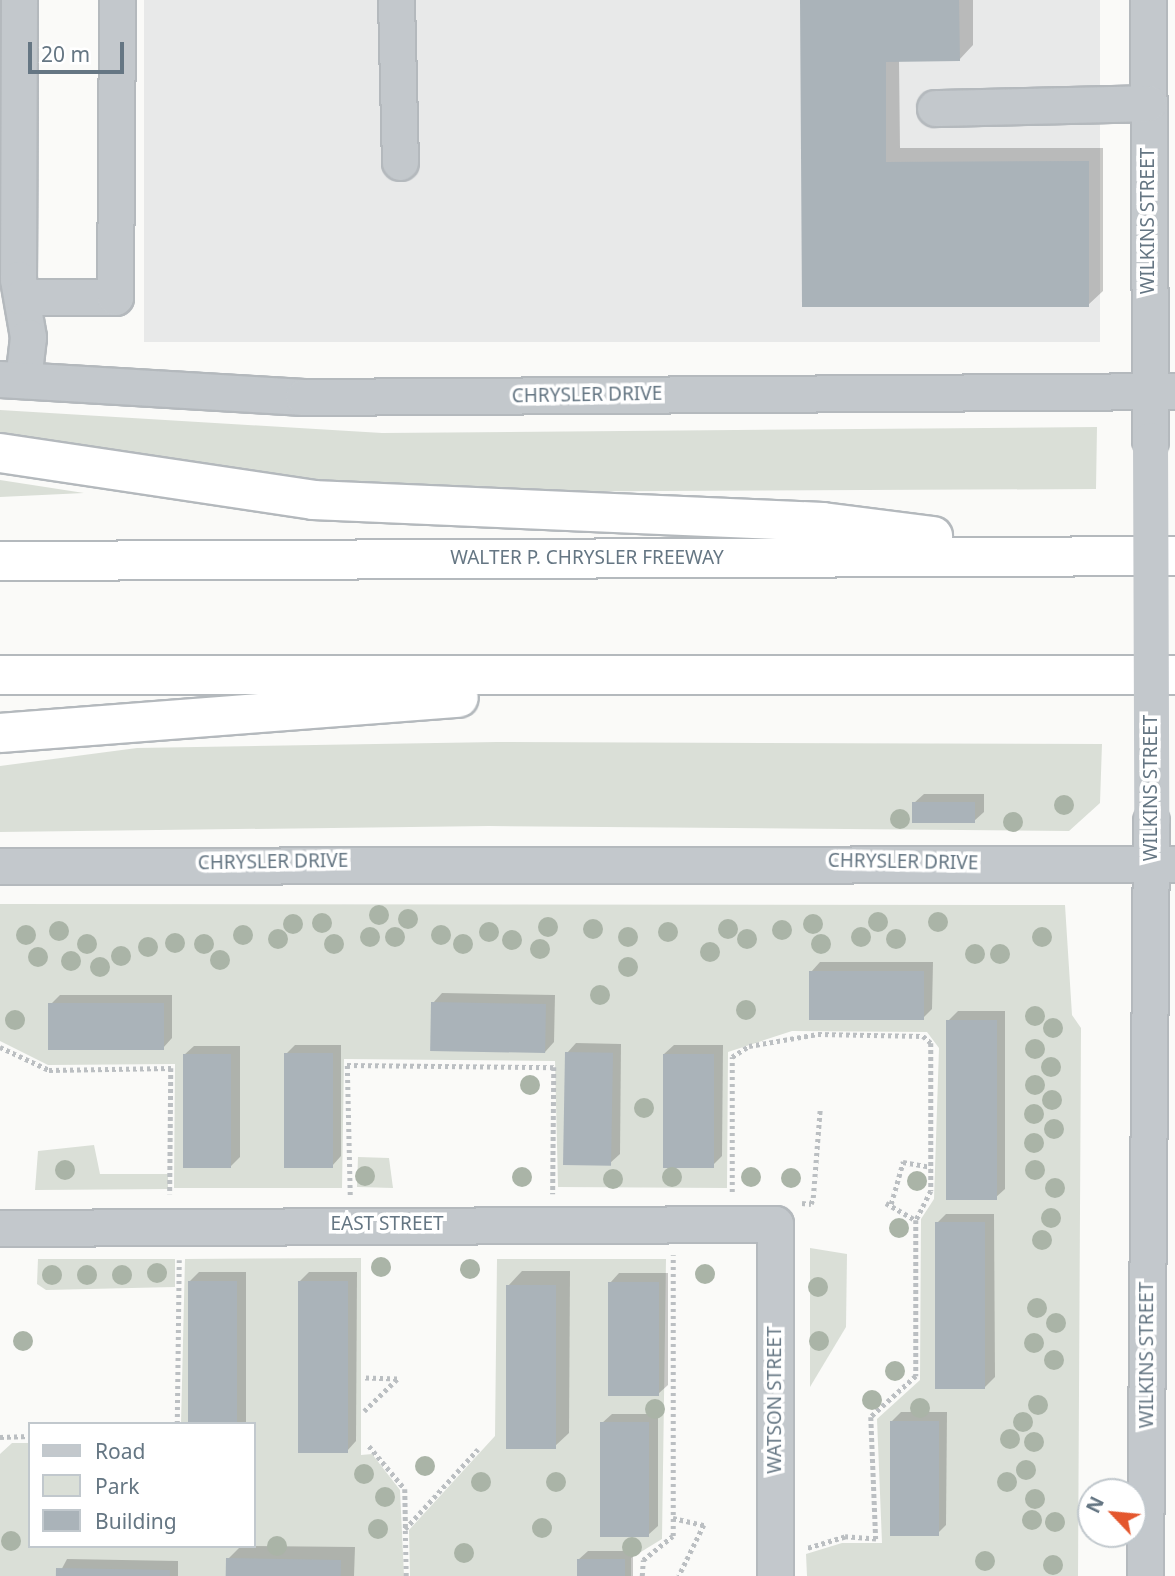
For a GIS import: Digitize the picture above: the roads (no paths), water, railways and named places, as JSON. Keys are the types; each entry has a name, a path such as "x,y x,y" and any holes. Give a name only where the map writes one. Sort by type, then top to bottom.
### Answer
{"highway":[{"path":"0,453 313,500 823,522 970,541 1027,555"},
{"name":"WALTER P. CHRYSLER FREEWAY","path":"0,561 1175,556"},
{"path":"0,733 790,674"},
{"path":"0,675 1175,675"}],"street":[{"path":"12,380 29,337 22,298 19,0"},
{"path":"22,298 115,297 117,0"},
{"path":"396,0 400,162"},
{"name":"WILKINS STREET","path":"1145,1576 1163,865 1151,821 1150,440 1162,391 1148,103 1148,0"},
{"path":"935,108 1148,103"},
{"name":"CHRYSLER DRIVE","path":"12,380 303,397 1162,391"},
{"name":"CHRYSLER DRIVE","path":"0,866 909,861 1163,865"},
{"name":"EAST STREET","path":"0,1228 788,1213"},
{"name":"WATSON STREET","path":"775,1576 788,1213"}]}
